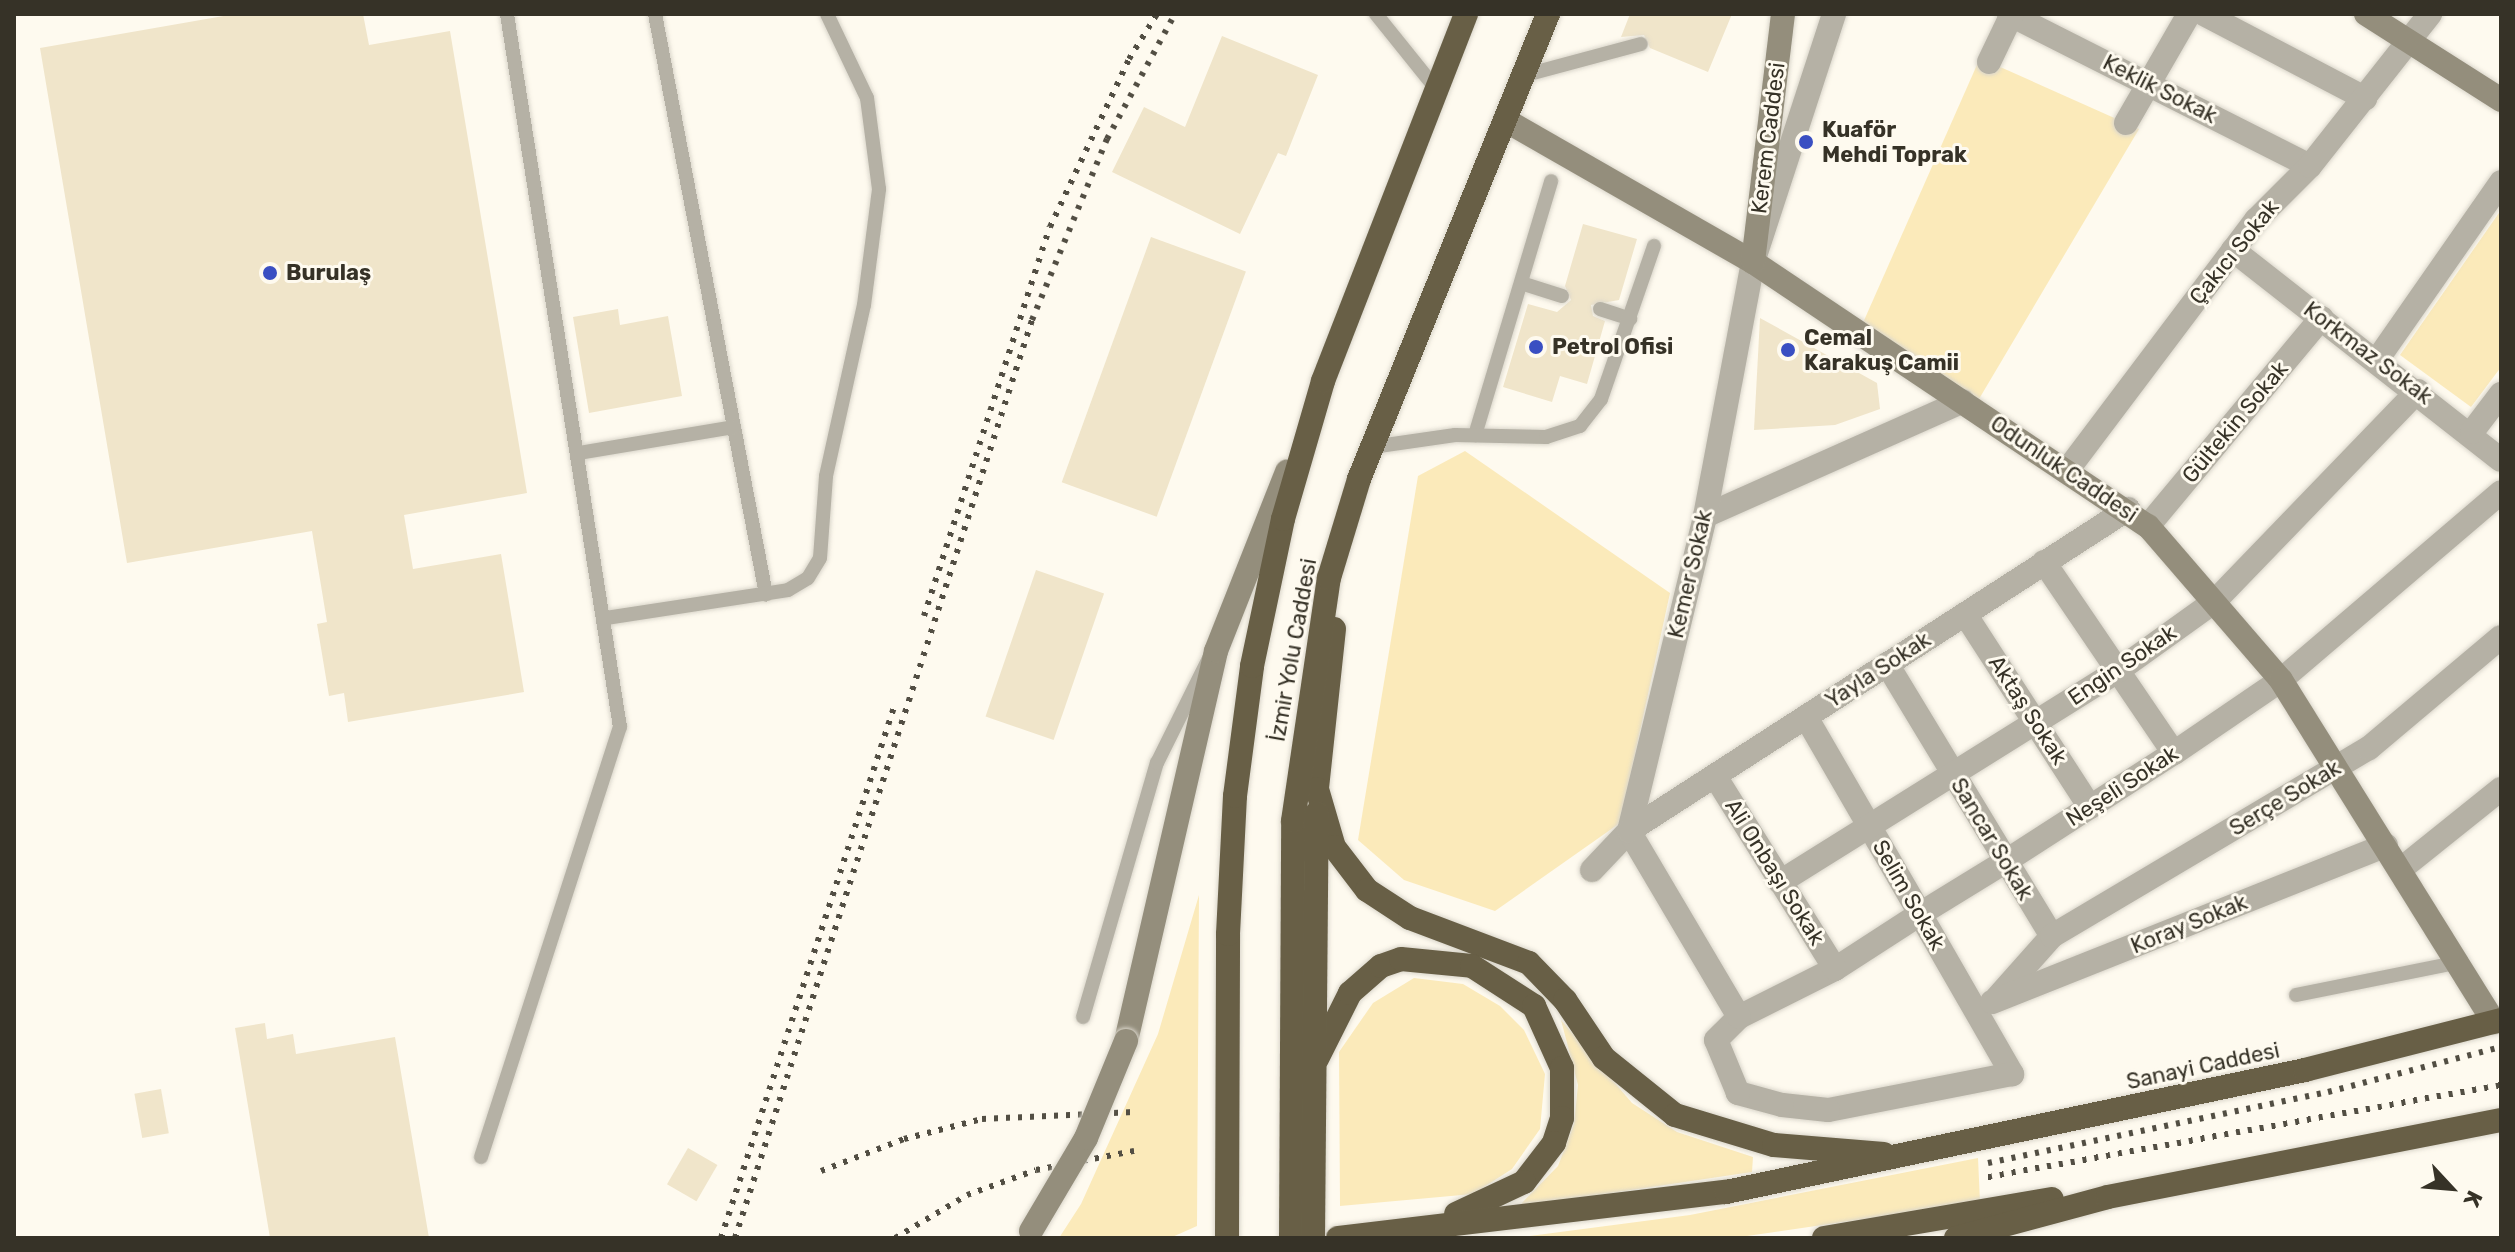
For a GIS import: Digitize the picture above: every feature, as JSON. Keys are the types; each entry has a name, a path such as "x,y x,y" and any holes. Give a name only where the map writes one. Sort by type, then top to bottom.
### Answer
{"highway":[{"name":"İzmir Yolu Caddesi","path":"1227,1238 1235,796 1252,666 1280,534 1323,381 1466,14"},
{"name":"İzmir Yolu Caddesi","path":"1291,1238 1293,821 1315,652 1345,523 1372,447 1548,14"},
{"path":"1313,1238 1317,1059 1317,789 1345,523"},
{"path":"1317,789 1334,847 1367,890 1410,918 1504,948 1529,963 1565,1000 1604,1058 1675,1115 1774,1145 1914,1157"},
{"path":"1317,1059 1350,993 1381,966 1401,959 1472,966 1513,987 1547,1025 1564,1093 1554,1143 1524,1182 1429,1225 1338,1238"},
{"name":"Sanayi Caddesi","path":"1429,1225 1726,1192 1914,1157 2498,1021"},
{"path":"1956,1238 2108,1197 2276,1167 2501,1120"},
{"path":"1824,1238 2276,1167"}],"street":[{"name":"Kerem Caddesi","path":"1753,262 1783,14"},
{"name":"Kemer Sokak","path":"1592,870 1629,831 1705,516 1753,262 1834,14"},
{"path":"2126,123 2189,14"},
{"path":"2204,14 2365,98"},
{"path":"2366,14 2501,100"},
{"name":"Çakıcı Sokak","path":"2069,468 2233,250 2310,166 2430,14"},
{"path":"1989,62 2011,15"},
{"name":"Keklik Sokak","path":"2011,15 2149,82 2310,166"},
{"name":"Odunluk Caddesi","path":"1505,120 1753,262 2069,468 2148,526 2281,680 2498,1021"},
{"path":"2377,360 2501,182"},
{"name":"Korkmaz Sokak","path":"2233,250 2472,432 2501,460"},
{"name":"Gültekin Sokak","path":"2148,526 2321,318"},
{"path":"1028,1234 1086,1138 1126,1041 1216,651 1323,381"},
{"name":"Engin Sokak","path":"1780,882 2119,670 2215,601 2418,391"},
{"path":"2472,432 2501,394"},
{"path":"1705,516 1963,401"},
{"name":"Neşeli Sokak","path":"1716,1040 1739,1017 1835,969 2174,753 2281,680 2501,492"},
{"name":"Yayla Sokak","path":"1629,831 2128,509"},
{"path":"2044,562 2174,753"},
{"name":"Aktaş Sokak","path":"1965,614 2090,807"},
{"name":"Serçe Sokak","path":"2052,936 2337,767 2406,719 2501,637"},
{"name":"Sancar Sokak","path":"1887,664 2003,863 2052,936"},
{"name":"Selim Sokak","path":"1716,1040 1738,1093 1797,1107 1828,1110 2012,1074 1806,717"},
{"name":"Ali Onbaşı Sokak","path":"1715,776 1835,969"},
{"path":"2401,869 2501,789"},
{"path":"1629,831 1739,1017"},
{"name":"Koray Sokak","path":"2052,936 1992,1002 2386,845"}],"lane":[{"path":"481,1157 611,766 619,694 507,14"},
{"path":"655,14 766,594"},
{"path":"606,618 766,594 799,586 820,558 826,476 878,219 879,159 867,98 827,14"},
{"path":"1376,14 1437,90"},
{"path":"1522,76 1641,44"},
{"path":"1475,435 1551,181"},
{"path":"1372,447 1475,435 1546,437 1580,426 1601,399 1654,246"},
{"path":"1521,283 1562,296"},
{"path":"1600,309 1630,319"},
{"path":"579,453 734,427"},
{"path":"1083,1017 1157,763 1197,672 1216,651"},
{"path":"2296,995 2459,962"}],"shaded area":[{"path":"1980,58 2139,129 1979,399 1862,325"},
{"path":"2501,210 2501,367 2471,407 2400,355"},
{"path":"1465,451 1670,593 1620,823 1495,911 1404,880 1358,840 1418,476"},
{"path":"1199,895 1197,1226 1170,1238 1059,1238 1081,1204 1158,1034"},
{"path":"1414,978 1463,984 1500,1006 1524,1030 1545,1074 1540,1129 1512,1169 1473,1194 1340,1206 1339,1052 1373,1003"},
{"path":"1561,1020 1632,1103 1677,1132 1753,1157 1752,1172 1518,1207 1558,1166 1574,1124 1578,1085"},
{"path":"1978,1158 1980,1202 1733,1238 1514,1238 1690,1215"}],"building":[{"path":"235,14 363,14 369,45 450,31 527,493 404,515 413,569 501,554 524,692 348,722 344,693 329,696 317,624 327,622 312,531 127,563 40,48"},
{"path":"1630,14 1732,14 1708,72 1650,48 1644,35 1621,37"},
{"path":"1222,36 1318,75 1286,156 1278,153 1240,234 1112,172 1144,107 1185,127"},
{"path":"1583,224 1637,239 1619,300 1591,305 1593,316 1605,321 1587,384 1560,376 1552,402 1503,387 1528,304 1557,312 1571,300 1565,286"},
{"path":"1151,237 1246,272 1157,517 1062,482"},
{"path":"618,309 620,325 668,316 682,396 589,413 573,317"},
{"name":"Cemal Karakuş Camii","path":"1760,318 1877,383 1880,409 1835,425 1754,430"},
{"path":"1036,570 1104,593 1054,740 986,717"},
{"path":"265,1023 267,1039 293,1034 296,1054 395,1037 429,1238 270,1238 235,1028"},
{"path":"161,1089 169,1133 142,1138 134,1094"},
{"path":"688,1148 717,1165 696,1201 667,1184"}],"railway":[{"path":"924,616 1050,227 1129,59 1157,14"},
{"path":"735,1238 1032,320 1107,139 1175,14"},
{"path":"721,1238 895,704"},
{"path":"1988,1163 2328,1092 2501,1047"},
{"path":"1988,1177 2501,1085"},
{"path":"821,1171 904,1139 982,1119 1134,1112"},
{"path":"895,1238 967,1195 1036,1170 1134,1151"}],"place":[{"name":"Kuaför Mehdi Toprak","path":"1806,142"},
{"name":"Burulaş","path":"270,273"},
{"name":"Petrol Ofisi","path":"1536,347"},
{"name":"Cemal Karakuş Camii","path":"1788,350"}]}
